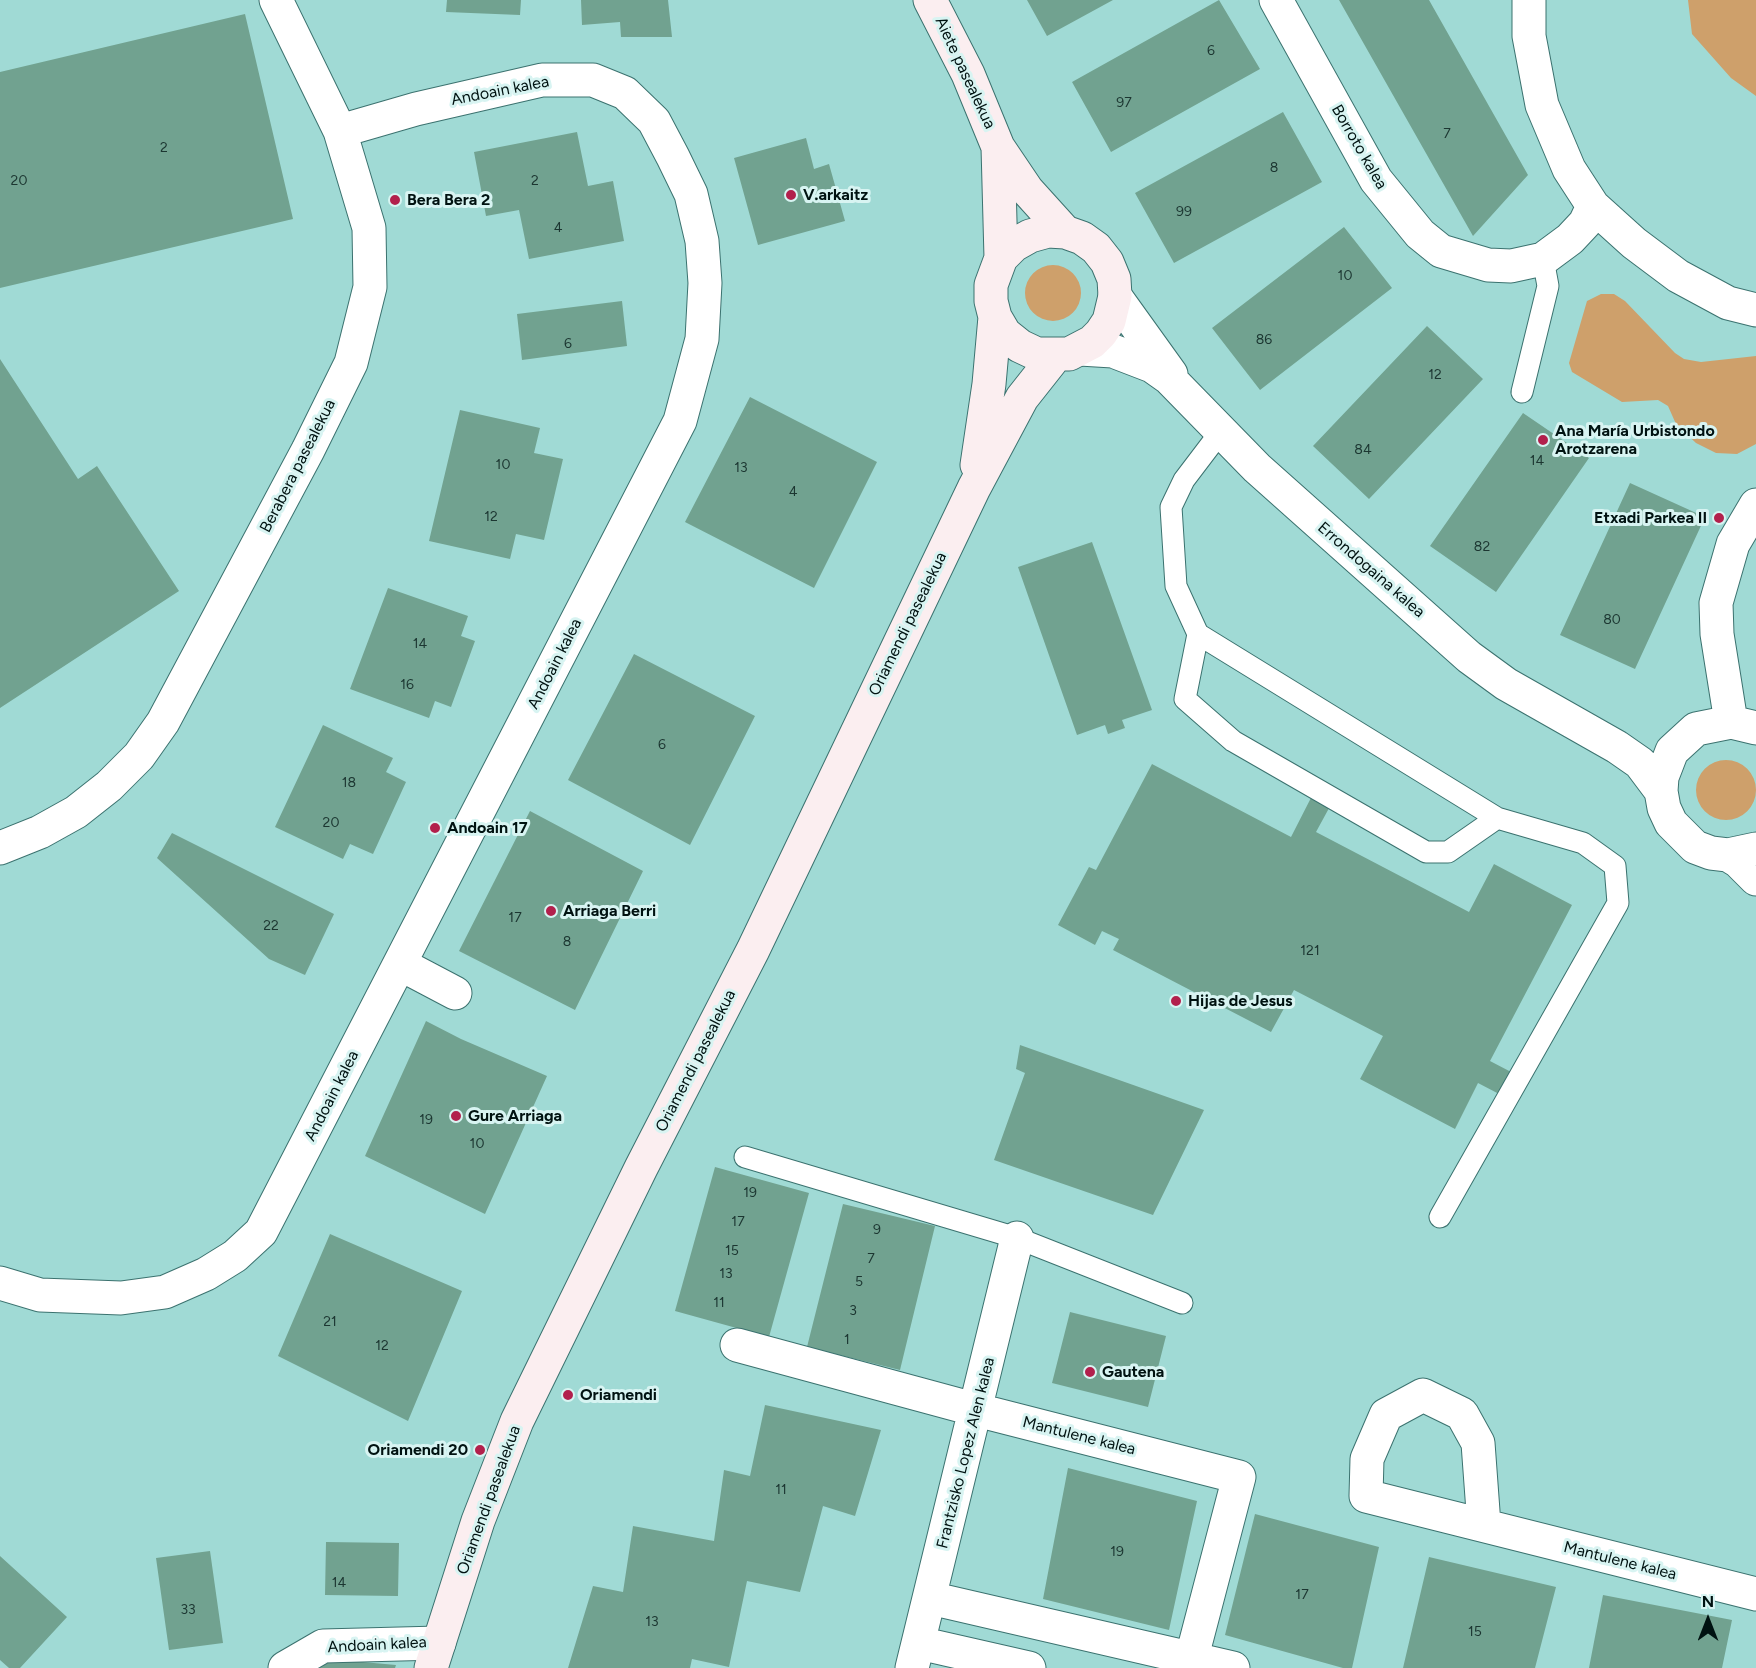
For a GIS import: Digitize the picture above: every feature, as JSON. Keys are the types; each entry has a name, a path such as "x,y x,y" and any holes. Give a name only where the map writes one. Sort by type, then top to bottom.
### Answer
{"street":[{"name":"Berabera pasealekua","path":"0,848 40,832 76,812 109,786 139,756 163,722 308,450 351,363 370,287 369,228 340,130 276,0"},
{"name":"Aiete pasealekua","path":"930,0 968,74 998,147 1027,190 1065,232"},
{"name":"Borroto kalea","path":"1276,0 1376,180 1420,234 1441,251 1488,265 1511,267 1543,259 1570,239 1585,223 1593,206"},
{"path":"1529,0 1529,36 1542,105 1569,169 1593,206 1634,243 1678,276 1728,303 1756,310"},
{"name":"Andoain kalea","path":"0,1283 40,1295 121,1298 165,1292 206,1275 235,1256 261,1232 680,421 702,339 704,262 702,241 691,194 654,121 625,93 593,80 542,80 416,109 340,130"},
{"name":"Aiete pasealekua","path":"998,147 1001,258"},
{"path":"1048,231 1065,232 1082,238 1096,248 1107,262 1114,279 1113,309 1105,327 1092,342 1068,352 1037,354 1020,346 1005,333 995,317 991,285 1001,258 1014,245 1030,236 1048,231"},
{"name":"Errondogaina kalea","path":"1115,296 1183,390"},
{"name":"Oriamendi pasealekua","path":"974,488 989,384 995,317"},
{"name":"Errondogaina kalea","path":"1068,352 1113,351 1152,366 1183,390 1257,468 1469,657 1506,684 1617,747 1640,763 1661,791"},
{"name":"Oriamendi pasealekua","path":"436,1660 478,1521 518,1421 641,1168 753,950 974,488 1022,398 1068,352"},
{"path":"1756,506 1733,544 1722,574 1716,603 1717,634 1749,725 1696,729 1682,740 1666,763 1661,791 1664,808 1671,823 1682,836 1695,847 1711,853 1742,852 1738,861 1756,879"},
{"name":"Errondogaina kalea","path":"1578,725 1651,742 1682,740"},
{"path":"400,964 455,993"},
{"name":"Frantzisko Lopez Alen kalea","path":"916,1655 1017,1238"},
{"name":"Mantulene kalea","path":"737,1345 977,1410 1239,1477 1190,1663"},
{"name":"Mantulene kalea","path":"1484,1525 1756,1594"},
{"path":"930,1598 1190,1663 1233,1668"},
{"name":"Andoain kalea","path":"285,1668 323,1646 436,1660"},
{"path":"916,1655 1029,1668"}],"lane":[{"path":"1522,392 1548,286 1543,259"},
{"path":"1222,430 1184,480 1171,507 1176,586 1198,634 1497,818 1583,843 1615,866 1618,903 1440,1217"},
{"path":"1198,634 1185,699 1233,741 1426,852 1448,852 1497,818"},
{"path":"745,1156 1017,1238 1182,1303"}],"shaded area":[{"path":"1688,0 1756,0 1756,96 1731,78 1692,34"},
{"path":"1048,265 1058,265 1073,273 1079,282 1081,293 1079,304 1073,313 1058,321 1048,321 1037,316 1030,309 1025,298 1025,288 1030,277 1037,270"},
{"path":"1601,294 1614,294 1625,301 1675,353 1684,359 1701,362 1756,356 1756,444 1737,454 1716,453 1696,443 1676,424 1668,406 1658,400 1622,402 1572,372 1569,363 1587,301"},
{"path":"1720,760 1732,760 1743,765 1751,773 1756,790 1754,802 1743,815 1732,820 1720,820 1709,815 1701,807 1696,796 1696,784 1701,773 1709,765"}],"building":[{"path":"447,0 521,0 520,15 446,12"},
{"path":"581,0 668,0 672,37 621,37 620,22 582,25"},
{"path":"1027,0 1113,0 1047,36"},
{"path":"1219,0 1260,69 1111,152 1072,82"},
{"path":"1339,0 1429,0 1528,175 1473,236"},
{"path":"245,14 293,219 0,288 0,72"},
{"path":"1283,112 1322,182 1174,263 1135,193"},
{"path":"577,132 588,186 613,181 624,241 529,259 519,210 486,216 474,152"},
{"name":"V.arkaitz","path":"806,138 814,169 829,164 845,221 758,245 734,158"},
{"path":"1344,227 1392,288 1260,390 1212,328"},
{"path":"622,301 627,346 522,360 517,314"},
{"path":"1427,326 1483,379 1369,499 1313,446"},
{"path":"0,359 78,479 97,466 179,591 0,708"},
{"path":"750,397 877,462 814,588 685,522"},
{"path":"460,410 540,428 534,453 563,459 544,540 516,534 510,559 429,541"},
{"path":"1523,413 1589,458 1496,592 1430,546"},
{"path":"1630,483 1705,517 1635,669 1560,635"},
{"path":"1092,542 1152,710 1122,720 1125,728 1108,734 1105,725 1077,735 1018,567"},
{"path":"388,588 468,616 461,636 475,641 451,707 435,701 429,718 350,689"},
{"path":"634,654 755,716 690,845 568,780"},
{"path":"323,725 393,758 386,772 406,782 373,854 350,844 343,859 275,827"},
{"path":"1152,764 1291,837 1315,790 1334,799 1316,832 1469,912 1494,864 1572,905 1490,1061 1513,1073 1501,1095 1478,1083 1455,1129 1360,1079 1383,1036 1294,990 1271,1032 1113,950 1119,939 1102,931 1095,945 1058,925 1089,867 1096,870"},
{"name":"Arriaga Berri","path":"530,811 643,871 575,1010 459,951"},
{"path":"172,833 334,914 305,975 269,959 157,858"},
{"name":"Gure Arriaga","path":"426,1021 461,1039 547,1076 485,1214 365,1156"},
{"path":"1020,1045 1204,1110 1153,1215 994,1160 1025,1073 1016,1069"},
{"path":"715,1167 809,1193 769,1337 675,1311"},
{"path":"843,1204 935,1226 900,1370 807,1347"},
{"path":"330,1234 462,1291 408,1421 278,1356"},
{"path":"1070,1312 1166,1336 1148,1407 1052,1383"},
{"path":"765,1405 881,1430 855,1516 823,1506 800,1592 747,1581 729,1667 692,1659 690,1668 568,1668 593,1586 623,1592 633,1526 714,1541 724,1470 750,1476"},
{"path":"1068,1468 1197,1501 1169,1630 1043,1599"},
{"path":"1255,1514 1379,1547 1352,1668 1343,1668 1225,1635"},
{"path":"326,1542 399,1543 398,1596 325,1595"},
{"path":"210,1551 223,1643 169,1650 156,1558"},
{"path":"0,1556 67,1617 20,1668 9,1668 0,1660"},
{"path":"1429,1557 1556,1587 1535,1668 1403,1668"},
{"path":"1603,1595 1732,1620 1722,1668 1589,1668"},
{"path":"318,1658 396,1665 395,1668 318,1668"}],"place":[{"name":"V.arkaitz","path":"791,195"},
{"name":"Bera Bera 2","path":"395,200"},
{"name":"Ana María Urbistondo Arotzarena","path":"1543,440"},
{"name":"Etxadi Parkea II","path":"1719,518"},
{"name":"Andoain 17","path":"435,828"},
{"name":"Arriaga Berri","path":"551,911"},
{"name":"Hijas de Jesus","path":"1176,1001"},
{"name":"Gure Arriaga","path":"456,1116"},
{"name":"Gautena","path":"1090,1372"},
{"name":"Oriamendi","path":"568,1395"},
{"name":"Oriamendi 20","path":"480,1450"}]}
